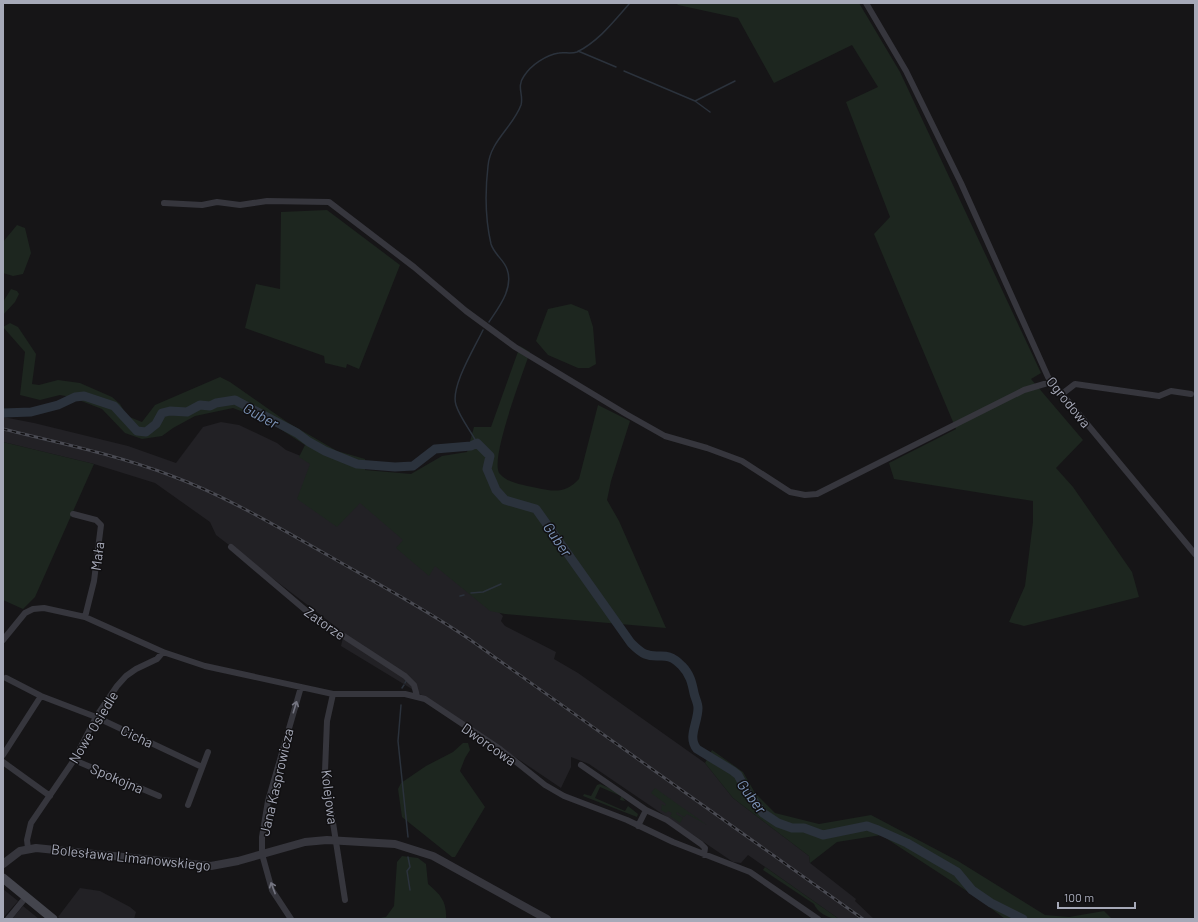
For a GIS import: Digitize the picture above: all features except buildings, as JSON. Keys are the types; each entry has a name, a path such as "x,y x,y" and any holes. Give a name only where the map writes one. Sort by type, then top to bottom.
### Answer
{"main road":[{"path":"3,878 53,919"}],"street":[{"name":"Ogrodowa","path":"866,3 906,71 961,183 1034,348 1051,382 1195,554"},
{"path":"164,203 202,205 217,202 240,205 267,201 329,202 414,267 466,311 515,347 665,436 707,448 742,461 790,492 805,495 817,494 1024,390 1051,382"},
{"path":"1062,394 1075,384 1159,396 1171,391 1191,394"},
{"name":"Mała","path":"73,514 96,520 101,525 94,581 85,617"},
{"name":"Zatorze","path":"231,547 310,614 405,676 414,685 417,696"},
{"name":"Dworcowa","path":"3,640 23,615 30,610 44,608 85,617 163,652 205,666 333,694 405,694 417,696 425,699 500,749 545,785 564,796 594,807 704,855 740,868 758,877 818,919"},
{"name":"Nowe Osiedle","path":"28,848 27,840 31,823 74,760 96,717 126,676 136,669 157,659 163,652"},
{"name":"Cicha","path":"6,678 41,696 96,717 202,767"},
{"name":"Jana Kasprowicza","path":"291,919 272,890 262,854 262,837 268,801 301,687"},
{"name":"Kolejowa","path":"333,694 327,721 325,771 345,900"},
{"path":"3,755 41,696"},
{"path":"188,805 208,752"},
{"name":"Spokojna","path":"74,760 159,796"},
{"path":"3,762 50,796"},
{"path":"581,765 646,810 664,818 702,844 705,848 704,855"},
{"path":"638,826 646,810"},
{"name":"Bolesława Limanowskiego","path":"28,848 46,848 200,866 228,864 305,842 336,840 395,844 422,851 462,870 547,919"},
{"path":"3,864 12,855 28,848"},
{"path":"8,919 26,897"}],"shaded area":[{"path":"676,3 859,3 900,72 1041,373 1031,379 1083,440 1056,468 1073,487 1132,572 1139,597 1024,626 1009,622 1025,586 1033,522 1033,501 894,479 889,463 956,429 874,234 890,217 846,102 878,87 852,45 774,83 738,18 678,5"},
{"path":"327,210 400,265 359,369 347,364 346,368 325,363 324,356 245,328 256,284 280,289 281,212"},
{"path":"17,225 25,228 31,253 23,274 13,276 3,273 3,242"},
{"path":"11,289 17,291 19,294 15,302 3,315 3,302"},
{"path":"571,304 588,311 593,327 596,364 589,368 578,368 548,355 536,341 548,309"},
{"path":"10,323 18,327 36,354 32,384 39,385 58,380 80,383 112,397 120,404 127,416 142,422 155,405 220,377 230,382 287,422 337,451 365,459 365,470 411,474 442,456 467,452 474,427 491,427 520,346 530,352 503,435 498,466 500,474 512,482 522,485 555,491 565,489 579,479 598,405 630,421 611,481 607,500 619,521 666,628 505,614 490,611 435,566 429,576 396,548 403,540 360,503 337,527 297,499 310,464 299,457 305,445 271,423 233,408 195,416 162,436 142,439 125,433 102,409 71,397 60,395 40,400 20,395 25,352 3,327"},
{"path":"3,417 128,446 176,463 203,427 221,422 239,425 277,443 286,450 350,476 503,616 501,621 505,626 556,652 554,659 578,673 705,763 733,798 809,856 810,863 856,899 855,901 874,919 839,919 748,855 741,863 733,862 589,764 571,757 571,767 561,788 435,703 341,646 344,633 216,535 210,522 155,483 94,464 3,442"},
{"path":"3,442 94,464 35,597 23,609 3,600"},
{"path":"463,743 468,743 470,750 460,771 485,807 455,857 452,857 402,817 398,789 401,783 426,766 453,752"},
{"path":"712,750 743,772 755,793 775,813 819,824 871,815 958,861 1045,915 1069,917 1104,911 1112,919 1005,919 979,899 881,835 837,842 810,863 809,856 733,798 705,763"},
{"path":"600,784 611,789 621,796 600,787 595,798 625,811 628,806 638,814 637,817 583,796 584,794 591,796 597,785"},
{"path":"655,788 707,825 687,814 684,817 677,812 676,814 683,818 680,823 670,816 672,813 668,811 666,813 661,810 662,804 665,806 666,804 651,793"},
{"path":"621,796 623,798 625,801 620,800"},
{"path":"402,856 418,858 426,864 428,884 442,899 446,919 374,919 386,917 394,906 397,862"},
{"path":"765,867 839,919 831,918 818,910 814,904 763,870"},
{"path":"80,888 100,891 130,907 136,912 134,919 61,919 58,917"},
{"path":"3,889 18,901 3,918"},
{"path":"23,906 39,919 12,919"}],"waterway":[{"path":"489,322 504,297 509,283 509,276 506,266 492,248 489,234 486,205 488,166 493,149 513,120 521,105 522,98 520,87 522,80 527,72 544,58 559,53 577,52 585,47 606,30 630,3"},
{"path":"578,51 616,67"},
{"path":"624,71 695,101 710,112"},
{"path":"695,101 735,81"},
{"path":"477,443 460,415 455,397 464,367 483,330"},
{"name":"Guber","path":"3,413 31,412 58,405 75,397 84,396 114,406 137,431 146,432 156,424 162,413 170,411 187,412 200,405 210,406 216,403 235,400 297,433 325,451 357,464 395,467 413,466 435,449 471,446 477,443 490,456 487,469 496,490 505,500 536,509 631,643 639,651 650,656 667,656 676,661 685,669 690,679 698,706 698,714 693,735 694,744 697,749 738,775 747,792 763,813 778,823 792,828 804,828 823,835 867,826 878,830 907,843 957,872 972,890 991,903 1023,919"},
{"path":"471,593 483,592 501,584"},
{"path":"460,596 464,595"},
{"path":"401,705 398,741 408,837"},
{"path":"408,857 410,867 407,871 410,890"}],"railway":[{"path":"3,429 67,444 130,462 193,484 292,535 384,587 469,639 863,919"}]}
